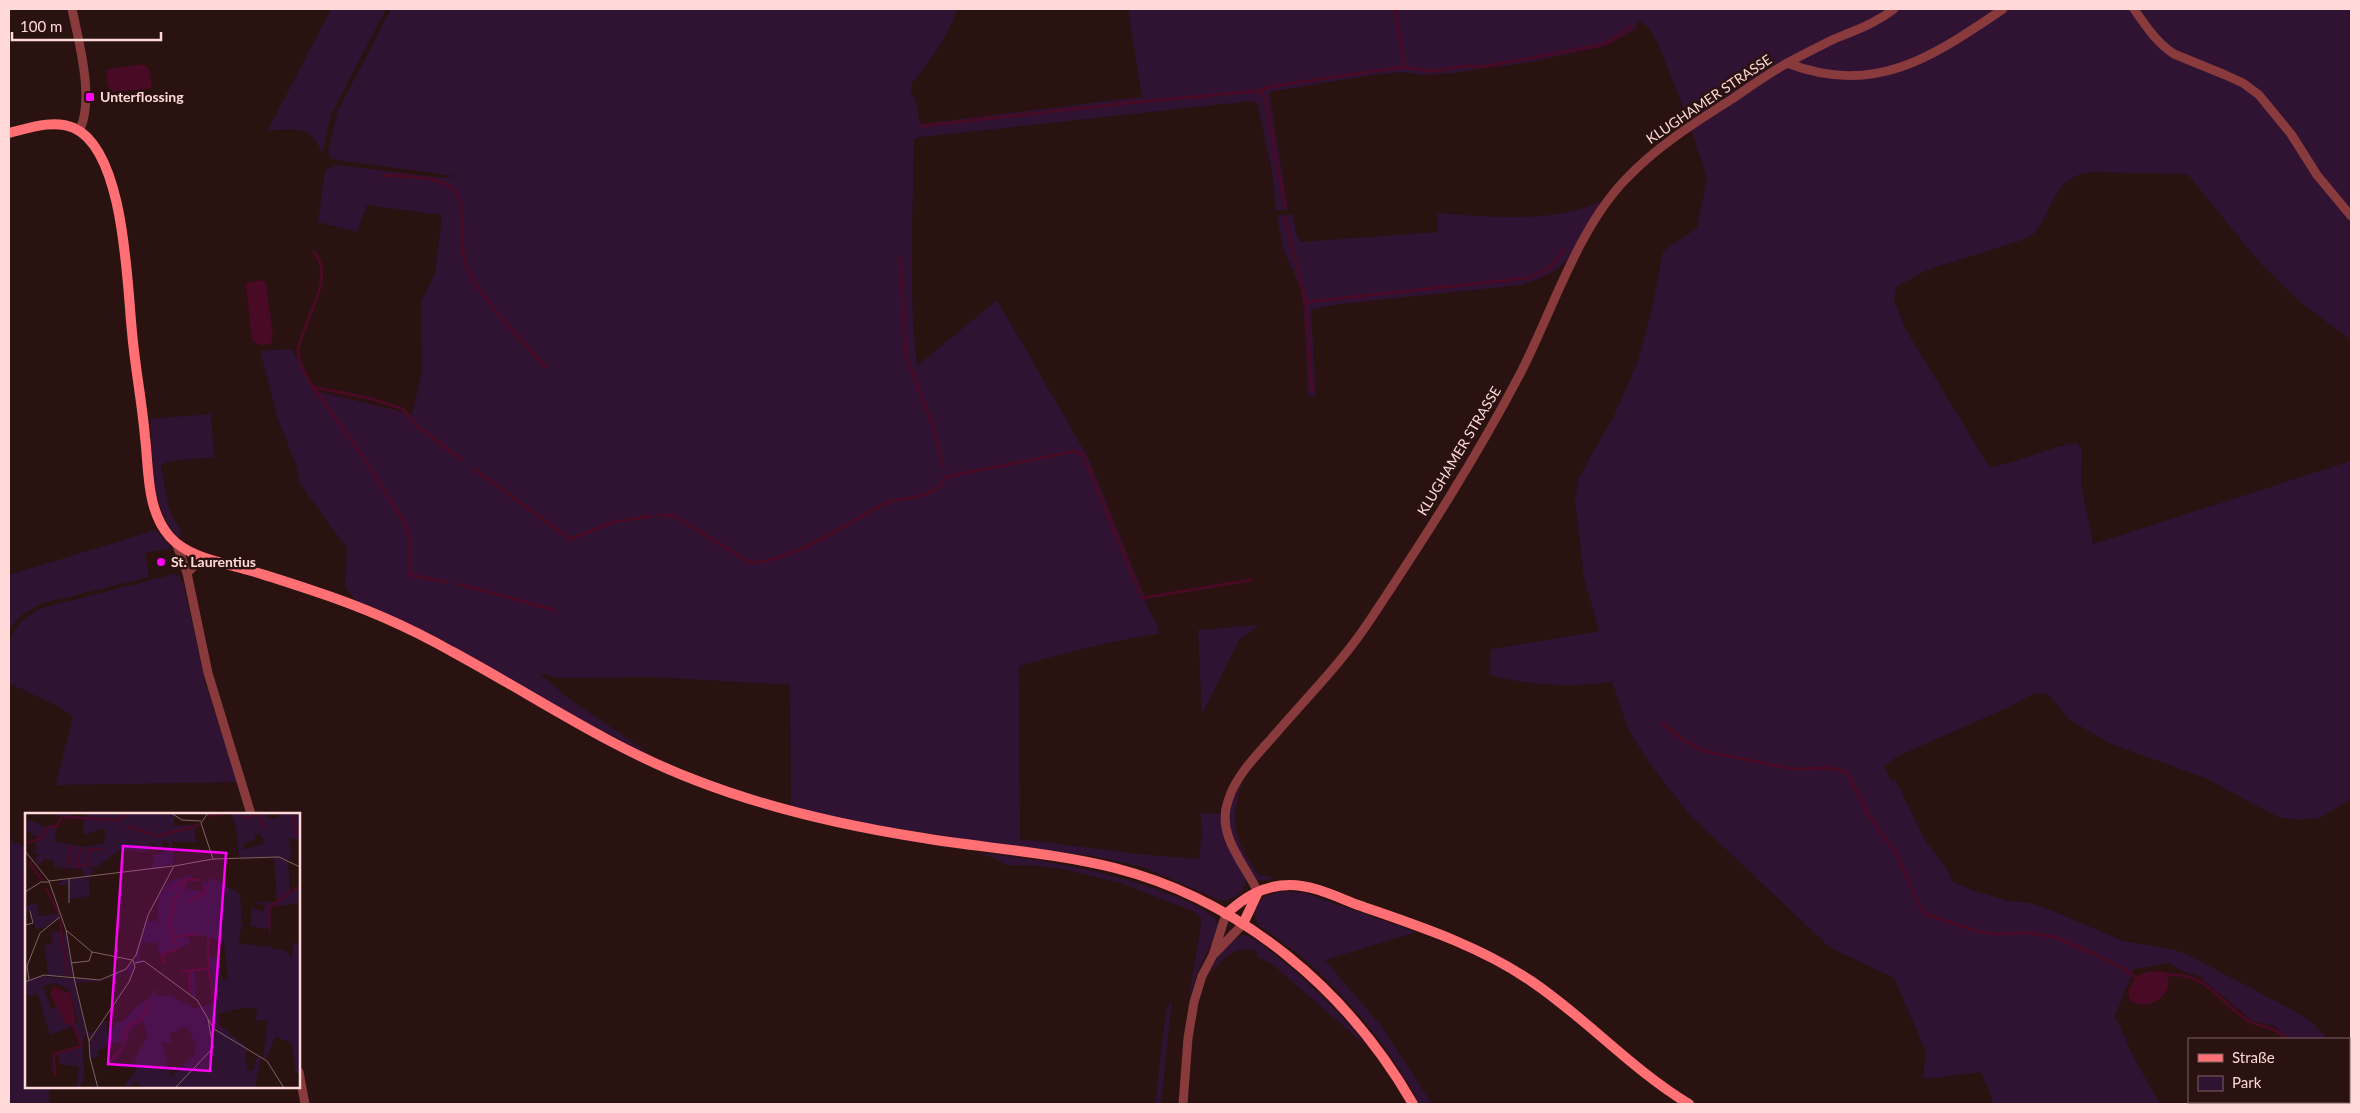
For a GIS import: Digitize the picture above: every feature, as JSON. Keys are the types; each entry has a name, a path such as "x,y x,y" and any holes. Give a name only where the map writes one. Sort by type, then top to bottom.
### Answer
{"main road":[{"path":"9,134 53,125 66,126 79,131 91,141 100,156 122,225 132,332 152,496 160,522 176,543 198,554 334,598 367,611 452,651 624,749 663,767 733,794 849,826 1112,867 1191,895 1243,924 1290,957 1341,1004 1372,1042 1413,1104"},
{"path":"1226,914 1246,897 1258,892 1282,886 1310,888 1429,930 1492,958 1532,982 1642,1072 1689,1104"},
{"path":"1243,924 1258,892"}],"street":[{"path":"72,9 86,96 84,119 79,131"},
{"name":"KLUGHAMER STRASSE","path":"1258,892 1228,836 1225,812 1231,793 1251,761 1331,672 1365,628 1436,517 1512,390 1595,220 1610,197 1643,161 1686,128 1787,63 1835,39 1874,24 1894,9"},
{"path":"1787,63 1816,72 1839,76 1876,75 1927,57 2003,9"},
{"path":"2134,9 2153,36 2174,54 2243,83 2259,96 2291,134 2317,175 2351,216"},
{"path":"176,543 187,573 208,673 251,813"},
{"path":"187,573 194,566 198,554"},
{"path":"1183,1104 1188,1038 1194,1002 1202,976 1213,955 1226,914"},
{"path":"1213,955 1243,924"},
{"path":"300,1077 305,1104"}],"green space":[{"path":"331,9 386,9 331,115 322,154 318,144 308,133 294,130 268,130"},
{"path":"391,9 957,9 938,48 912,83 911,91 916,102 920,124 1142,97 1128,9 2351,9 2351,211 2337,206 2351,221 2351,340 2300,302 2261,264 2187,174 2087,172 2075,177 2066,182 2060,189 2032,235 2022,240 1927,270 1896,287 1894,300 1905,328 1989,467 2077,443 2082,450 2081,483 2093,544 2351,461 2351,799 2320,818 2298,820 2278,817 2205,778 2111,744 2070,720 2048,694 2035,693 2009,707 1898,756 1884,766 1891,781 1895,779 1925,840 1949,872 1952,881 1972,890 2008,901 2030,903 2124,941 2175,950 2190,956 2300,1014 2315,1025 2326,1038 2286,1038 2275,1026 2253,1021 2204,981 2202,977 2182,971 2169,963 2134,969 2115,1016 2135,1060 2160,1104 1994,1104 1981,1072 1923,1079 1926,1052 1894,978 1835,950 1825,943 1690,815 1650,764 1628,729 1612,682 1582,685 1551,684 1505,679 1490,675 1491,649 1599,631 1584,578 1575,500 1579,477 1613,418 1638,361 1653,304 1663,251 1697,228 1707,178 1689,122 1658,44 1648,27 1639,21 1634,30 1605,46 1530,62 1453,73 1421,75 1403,72 1372,75 1269,92 1288,210 1276,210 1272,172 1259,111 1257,103 1251,101 921,137 914,140 912,282 917,366 997,300 1089,459 1159,634 1106,643 1019,666 1020,839 1138,854 1198,859 1202,839 1201,813 1228,814 1235,792 1243,779 1235,818 1238,839 1258,874 1275,879 1246,881 1238,895 1222,901 1143,867 1093,856 988,843 839,819 791,806 790,685 654,677 559,678 539,673 568,698 653,756 586,723 430,633 356,601 345,587 347,548 300,484 297,467 278,419 260,351 292,349 316,391 412,414 422,372 421,302 435,273 442,215 367,205 357,232 318,222 325,170 337,165 444,178 455,176 330,158 328,152 338,110"},
{"path":"1601,203 1571,255 1552,272 1538,279 1521,285 1339,304 1311,310 1316,397 1308,396 1304,310 1300,287 1283,248 1277,216 1293,214 1296,233 1301,242 1438,232 1438,213 1498,217 1540,216 1560,214"},
{"path":"211,414 214,457 170,461 161,465 169,508 181,530 180,539 170,527 158,499 153,466 150,419"},
{"path":"156,530 172,548 145,553 149,577 40,604 19,617 9,630 9,575"},
{"path":"175,574 180,577 184,586 206,686 238,782 56,785 73,717 57,706 9,683 9,649 15,631 20,623 29,615 41,608"},
{"path":"1259,625 1239,640 1202,714 1198,630"},
{"path":"9,830 12,842 25,846 25,1088 49,1088 50,1104 9,1104"},
{"path":"975,852 1052,863 1103,873 1152,888 1200,907 1215,919 1218,924 1216,934 1198,971 1188,1002 1202,919 1195,912 1120,883 1063,869 1030,865 1006,865 996,859"},
{"path":"1285,891 1305,893 1416,932 1325,960 1382,1027 1432,1104 1420,1104 1388,1052 1370,1028 1330,983 1284,943 1259,926 1255,917 1255,906 1266,896"},
{"path":"1243,935 1262,945 1304,979 1349,1024 1370,1049 1272,964 1257,957 1257,952 1250,949 1242,949 1236,952 1223,960 1207,977 1226,947"},
{"path":"1172,998 1161,1104 1155,1104 1166,1011"}],"shaded area":[{"path":"143,64 149,68 152,87 149,89 112,92 108,85 106,72 109,69"},
{"path":"262,280 266,283 273,335 271,344 261,345 252,341 246,283"},
{"path":"2154,971 2166,972 2168,987 2165,994 2160,999 2146,1004 2130,1001 2128,992 2134,979 2144,973"}],"waterway":[{"path":"1395,9 1403,55 1403,67"},
{"path":"1258,91 1269,87 1403,67 1431,71 1465,66 1482,67 1600,45 1612,40 1632,26"},
{"path":"921,126 1137,102 1258,91 1263,94 1266,102 1285,207"},
{"path":"382,176 431,179 453,189 461,206 463,253 470,275 489,303 546,367"},
{"path":"1285,218 1306,302 1312,390"},
{"path":"1306,302 1529,278 1550,267 1564,250"},
{"path":"314,252 320,261 321,282 298,351 303,370 313,387 368,398 403,409 417,426 462,460"},
{"path":"900,259 906,356 935,432 943,467"},
{"path":"313,387 364,458 405,524 410,536 410,575 447,582"},
{"path":"659,515 674,516 751,563 765,561 806,547 888,502 930,493 941,484 945,477 1076,451 1083,455 1142,598 1251,580"},
{"path":"474,469 570,539 614,522 651,516"},
{"path":"459,584 554,610"},
{"path":"1662,723 1682,739 1703,751 1793,769 1831,768 1845,772 1851,779 1867,813 1897,855 1919,905 1925,914 1980,932 1994,934 2028,933 2055,937 2092,953 2126,970 2135,977"},
{"path":"2168,975 2181,975 2202,982 2246,1019 2276,1031 2285,1038"}],"place":[{"name":"Unterflossing","path":"90,97"},
{"name":"St. Laurentius","path":"161,562"}]}
